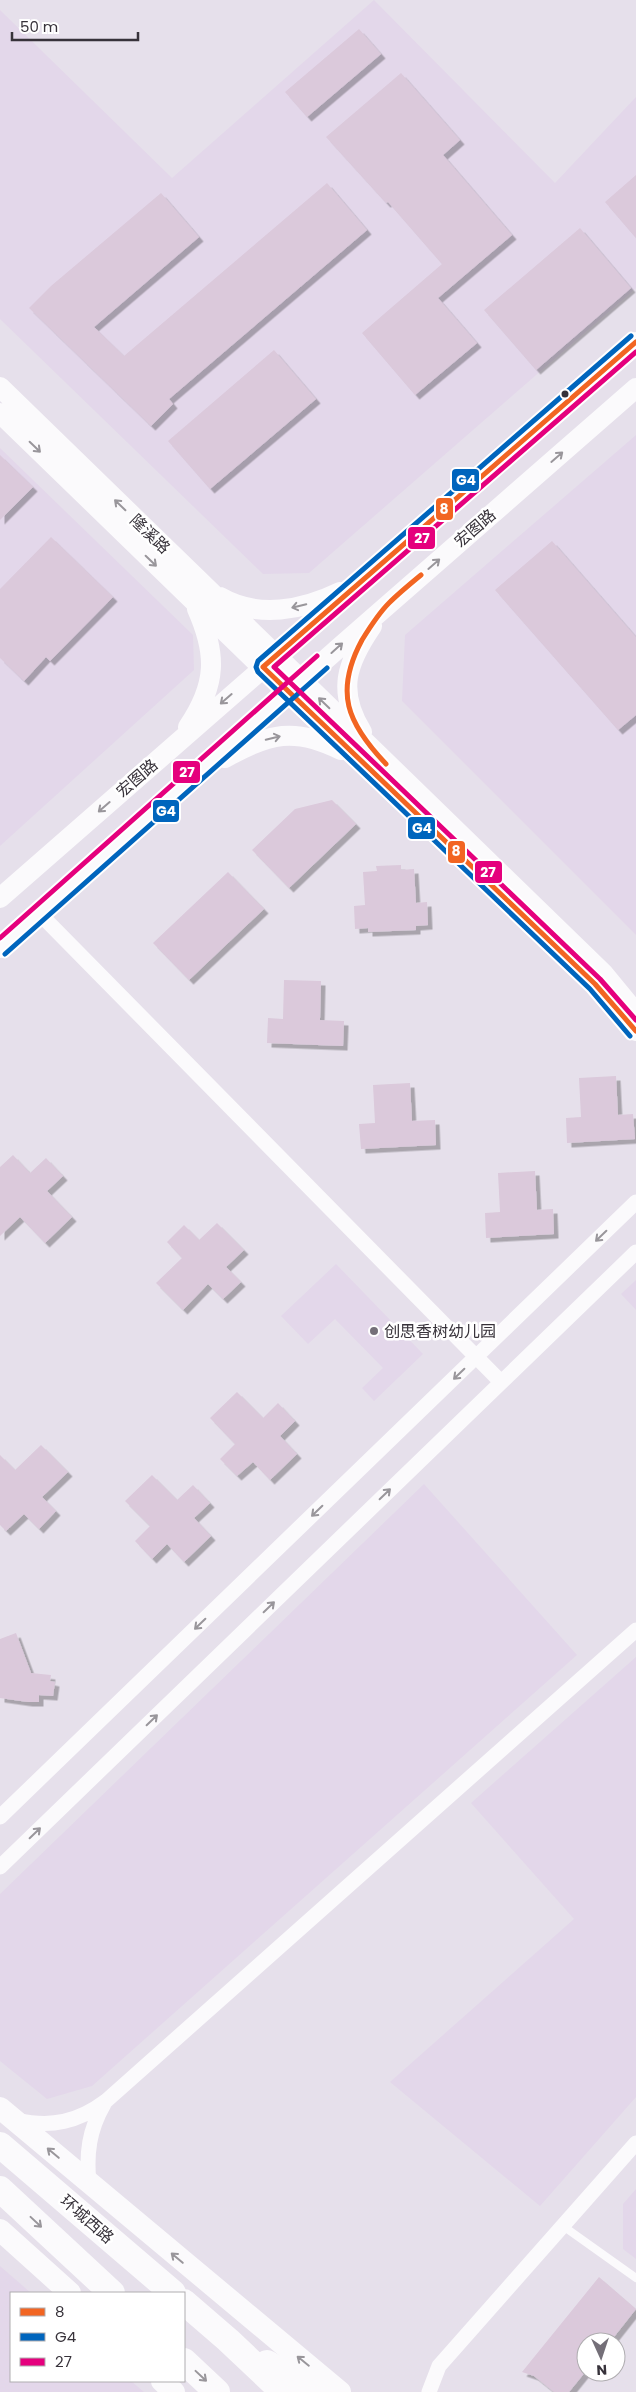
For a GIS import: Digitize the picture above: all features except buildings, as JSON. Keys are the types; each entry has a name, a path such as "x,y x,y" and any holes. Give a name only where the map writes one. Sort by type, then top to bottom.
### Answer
{"highway":[{"name":"环城西路","path":"0,2145 172,2292"},
{"path":"0,2189 111,2292"},
{"path":"185,2303 283,2392"},
{"path":"228,2340 316,2392"},
{"path":"185,2361 217,2392"}],"main road":[{"path":"7,2113 340,2392"},
{"path":"0,2230 69,2292"},
{"path":"163,2382 174,2392"}],"street":[{"name":"宏图路","path":"0,898 636,342"},
{"name":"隆溪路","path":"0,387 199,594"},
{"name":"宏图路","path":"0,948 294,686 636,388"},
{"name":"隆溪路","path":"0,413 199,594 365,754"},
{"path":"177,743 193,720 212,672 212,649 199,594 254,610 288,609 322,600 360,582"},
{"path":"384,607 362,641 351,665 346,691 365,754 596,984 636,1031"},
{"path":"197,773 245,746 275,736 300,735 365,754 604,974 636,1013"},
{"path":"39,913 501,1382"},
{"path":"0,1817 636,1202"},
{"path":"0,1866 636,1252"},
{"path":"7,2113 32,2124 52,2124 72,2121 106,2101 636,1630"},
{"path":"89,2183 87,2161 89,2140 95,2120 106,2101"},
{"path":"429,2392 439,2366 636,2143"}],"lane":[{"path":"563,2226 636,2278"}],"shaded area":[{"path":"374,0 555,183 636,97 636,288 309,573 263,574 0,319 0,10 172,178"},
{"path":"636,435 636,935 402,701 405,635"},
{"path":"0,448 193,635 194,670 0,846"},
{"name":"创思香树幼儿园","path":"336,1264 423,1354 374,1401 362,1388 383,1368 335,1319 308,1344 281,1316"},
{"path":"636,1280 636,1310 621,1294"},
{"path":"424,1484 577,1655 92,2086 47,2099 0,2061 0,1894"},
{"path":"636,1657 636,2097 540,2206 390,2082 574,1919 471,1803"},
{"path":"636,2189 636,2259 623,2249 623,2204"},
{"path":"0,2266 30,2292 10,2292 10,2382 132,2382 144,2392 0,2392"}],"transit line":[{"name":"G4","path":"630,1036 590,989 258,672 256,667 258,661 631,336"},
{"name":"8","path":"636,342 263,667 595,984 636,1031"},
{"name":"27","path":"636,352 274,667 600,979 636,1020"},
{"name":"8","path":"386,764 362,735 354,720 349,706 348,676 353,659 374,621 389,603 421,575"},
{"name":"27","path":"0,938 317,656"},
{"name":"G4","path":"5,954 327,668"}],"place":[{"name":"创思香树幼儿园","path":"374,1331"}]}
